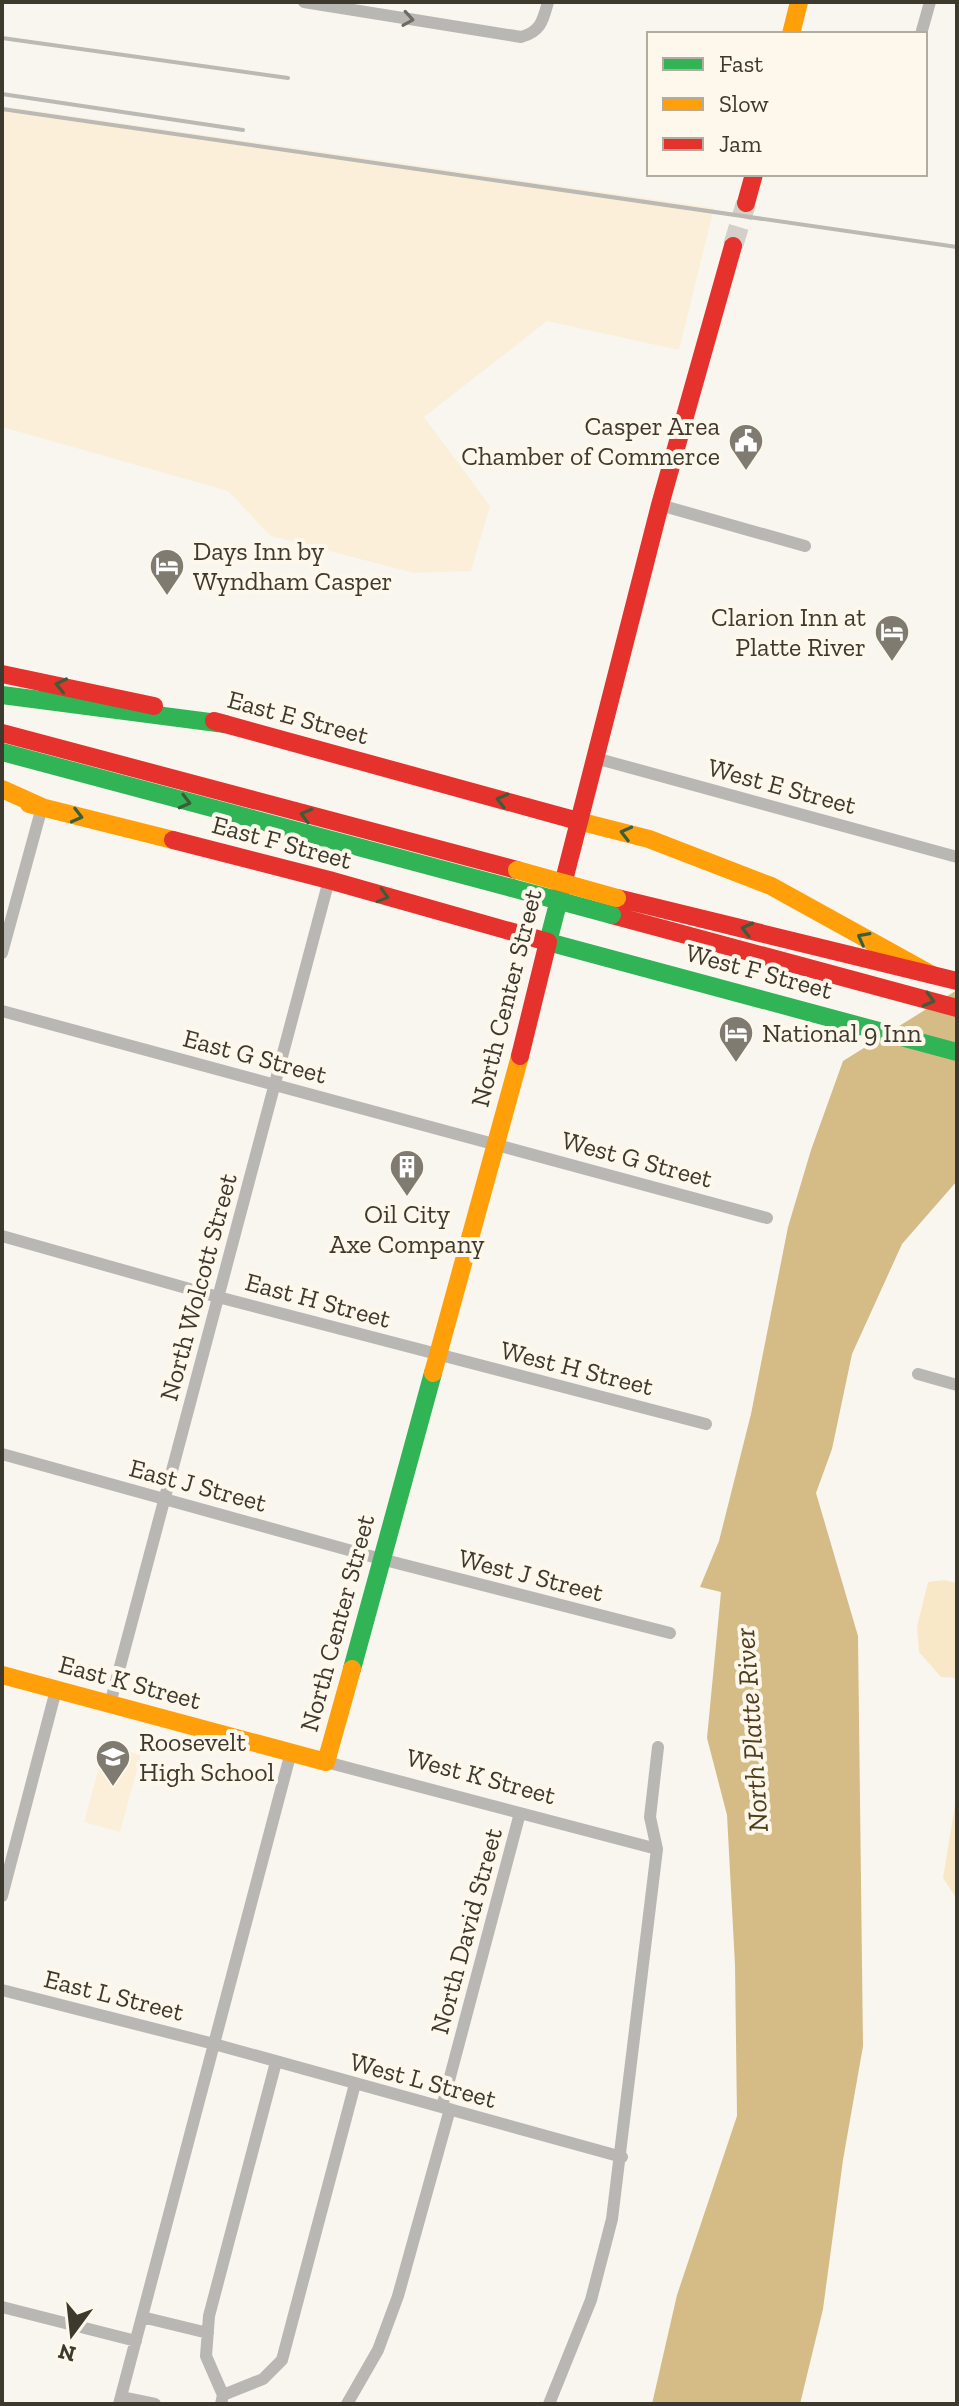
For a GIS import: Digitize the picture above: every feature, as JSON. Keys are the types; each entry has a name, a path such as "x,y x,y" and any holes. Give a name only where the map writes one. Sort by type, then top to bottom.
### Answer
{"main road":[{"path":"792,32 799,2"},
{"path":"746,203 753,176"},
{"name":"North Center Street","path":"326,1762 496,1143 660,505 733,246"},
{"name":"East E Street","path":"2,674 106,694 225,724 649,839 771,886 932,975"},
{"path":"2,695 225,724"},
{"path":"2,733 614,906 957,1008"},
{"path":"2,752 514,879"},
{"path":"2,789 42,807"},
{"name":"East F Street","path":"2,796 329,880 548,942"},
{"path":"614,906 957,981"},
{"name":"West F Street","path":"548,942 957,1052"},
{"name":"East K Street","path":"2,1675 291,1752"},
{"name":"West K Street","path":"291,1752 326,1762"}],"street":[{"path":"304,2 521,37 534,34 542,24 548,2"},
{"path":"922,32 930,2"},
{"path":"660,505 805,546"},
{"name":"West E Street","path":"595,758 957,857"},
{"path":"2,953 42,807"},
{"name":"North Wolcott Street","path":"110,1704 329,880"},
{"name":"East G Street","path":"2,1011 496,1143"},
{"name":"West G Street","path":"496,1143 767,1218"},
{"name":"East H Street","path":"2,1236 438,1355"},
{"name":"West H Street","path":"438,1355 706,1424"},
{"path":"918,1374 957,1385"},
{"name":"East J Street","path":"2,1454 381,1559"},
{"name":"West J Street","path":"381,1559 670,1633"},
{"path":"2,1896 56,1690"},
{"path":"549,2404 591,2300 612,2219 622,2157 657,1849 650,1817 658,1747"},
{"name":"North Center Street","path":"120,2401 291,1752"},
{"name":"West K Street","path":"326,1762 657,1849"},
{"name":"North David Street","path":"347,2404 378,2350 398,2296 520,1813"},
{"name":"East L Street","path":"2,1990 214,2044"},
{"name":"West L Street","path":"214,2044 622,2157"},
{"path":"276,2062 209,2316 206,2356 222,2400 263,2379 282,2360 355,2084"},
{"path":"2,2307 136,2341"},
{"path":"142,2317 208,2333"},
{"path":"120,2401 155,2404"}],"shaded area":[{"path":"2,106 714,208 679,350 547,321 424,417 490,506 471,571 414,573 271,536 228,491 2,427"},
{"path":"944,1580 957,1583 957,1678 941,1677 919,1652 917,1627 928,1582"},
{"name":"Roosevelt High School","path":"105,1745 141,1755 120,1832 84,1822"},
{"path":"957,1792 957,1899 943,1878"}],"water":[{"name":"North Platte River","path":"957,990 957,1181 902,1244 852,1354 832,1449 816,1493 858,1636 863,2046 843,2160 823,2309 800,2404 652,2404 677,2295 737,2116 735,1965 727,1815 707,1738 721,1592 700,1587 719,1541 751,1414 788,1227 843,1061"}],"tunnel":[{"path":"733,246 746,203"}],"railway":[{"path":"2,38 288,78"},
{"path":"2,94 243,130"},
{"path":"2,109 957,247"}],"traffic: fast":[{"path":"2,695 225,724"},
{"path":"2,752 512,888"},
{"path":"512,888 612,915"},
{"path":"562,888 548,942 957,1052"},
{"path":"352,1669 433,1373"}],"traffic: slow":[{"path":"792,32 799,2"},
{"path":"2,789 42,807"},
{"path":"29,804 173,840"},
{"path":"578,821 649,839 771,886 932,975"},
{"path":"517,870 617,898"},
{"path":"433,1373 520,1056"},
{"path":"2,1675 326,1762 352,1669"}],"traffic: jam":[{"path":"746,203 753,176"},
{"path":"562,888 660,505 733,246"},
{"path":"2,674 154,706"},
{"path":"214,721 578,821"},
{"path":"2,733 517,870"},
{"path":"173,840 548,942 520,1056"},
{"path":"617,898 957,981"},
{"path":"612,915 957,1008"}],"place":[{"name":"Casper Area Chamber of Commerce","path":"746,472"},
{"name":"Days Inn by Wyndham Casper","path":"167,597"},
{"name":"Clarion Inn at Platte River","path":"892,663"},
{"name":"National 9 Inn","path":"736,1064"},
{"name":"Oil City Axe Company","path":"407,1198"},
{"name":"Roosevelt High School","path":"113,1788"}]}
